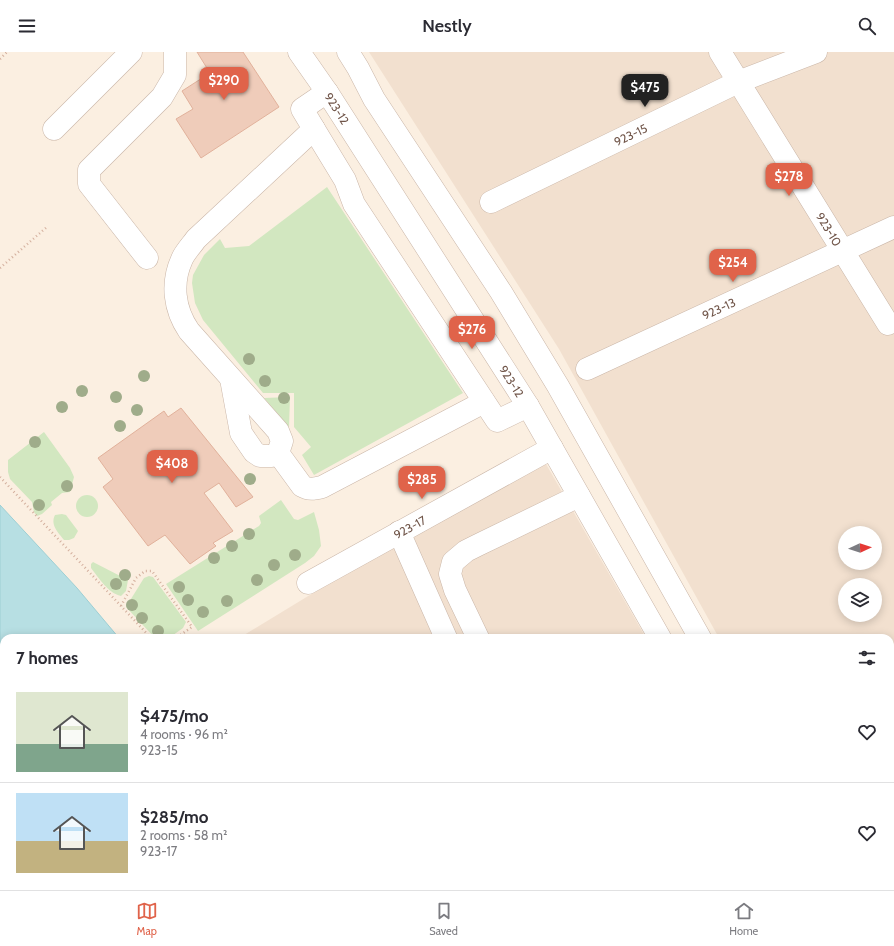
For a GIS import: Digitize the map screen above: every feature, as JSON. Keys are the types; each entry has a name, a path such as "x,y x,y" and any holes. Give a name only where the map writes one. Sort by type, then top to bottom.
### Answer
{"street":[{"path":"54,129 132,52"},
{"path":"147,258 89,184 89,170 162,97 175,75 175,52"},
{"name":"923-12","path":"299,52 327,92 528,406 658,634"},
{"path":"348,52 374,99 501,292 554,379 698,634"},
{"name":"923-10","path":"720,52 888,324"},
{"name":"923-15","path":"492,202 738,82 816,52"},
{"path":"327,92 302,109 345,180 354,204 497,421 528,406"},
{"path":"231,379 242,433 254,452 260,456 272,456 278,453 282,441 278,431 189,331 182,321 175,299 176,280 182,259 196,238 314,129"},
{"name":"923-13","path":"587,369 894,227"},
{"path":"278,453 302,486 313,489 322,487 484,402"},
{"name":"923-17","path":"308,583 552,448"},
{"path":"476,634 455,590 450,574 453,562 466,551 579,496"},
{"path":"399,532 444,634"}],"path":[{"path":"0,59 7,52"},
{"path":"0,268 48,226"},
{"path":"0,477 146,634"},
{"path":"121,606 136,578 145,570 152,571 192,627 182,634"}],"shaded area":[{"path":"369,52 894,52 894,634 717,634 559,349"},
{"path":"546,464 644,634 246,634 369,559"}],"green space":[{"path":"327,187 463,393 314,475 302,455 311,447 294,427 294,393 263,393 203,320 195,303 192,283 193,275 204,255 220,239 225,248 249,246"},
{"path":"290,397 289,427 264,398"},
{"path":"44,432 70,468 74,477 70,492 62,493 51,502 52,505 42,514 37,516 34,512 32,502 10,479 8,472 8,460"},
{"path":"87,495 95,498 98,506 95,514 87,517 79,514 76,506 79,498"},
{"path":"281,500 294,519 298,520 314,512 319,530 321,546 314,556 305,563 198,631 166,584 259,526 261,523 259,516"},
{"path":"55,515 66,515 78,531 74,538 69,540 64,540 57,531 53,522"},
{"path":"93,562 128,580 126,591 121,596 112,592 91,568 91,564"},
{"path":"149,576 153,577 186,622 183,628 175,634 151,634 126,607 144,578"}],"water":[{"path":"0,505 77,588 116,634 0,634"}],"building":[{"path":"197,52 243,52 279,107 201,158 176,119 193,109 182,91 210,73"},
{"path":"181,408 253,497 236,507 219,483 204,493 233,531 213,543 216,546 190,564 165,535 148,546 103,487 113,479 98,458 164,411 168,417"}]}
